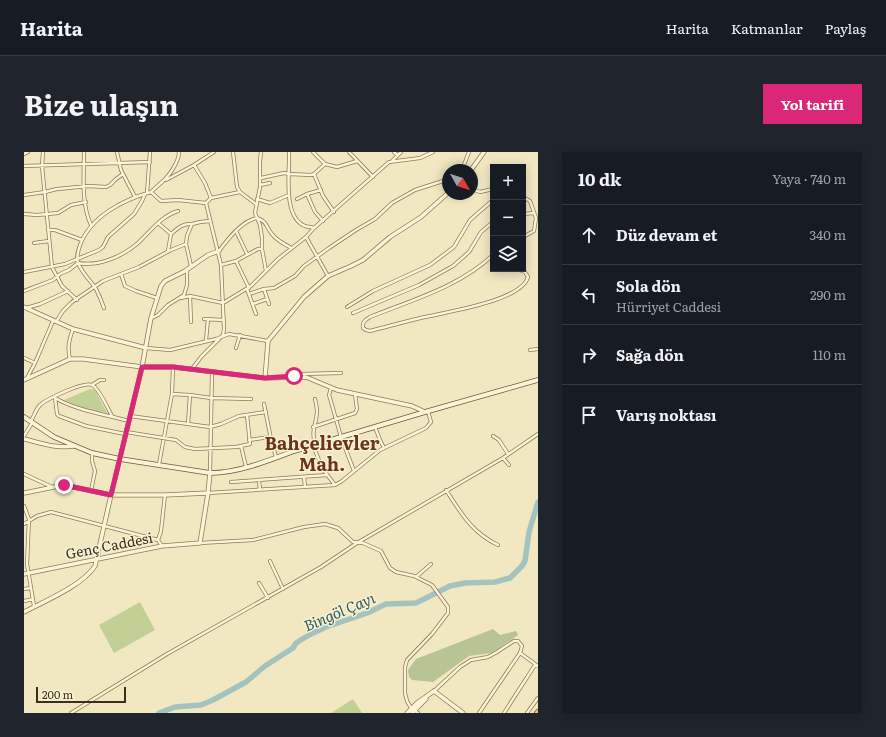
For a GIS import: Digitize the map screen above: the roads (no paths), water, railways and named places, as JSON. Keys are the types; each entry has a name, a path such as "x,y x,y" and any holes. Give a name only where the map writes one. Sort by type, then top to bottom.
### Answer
{"main road":[{"path":"24,417 54,437 92,452 120,459 210,473 220,473 246,467 427,411 538,380"}],"street":[{"path":"24,154 28,152"},
{"path":"43,152 42,166 52,267 62,286 77,300"},
{"path":"84,152 84,187 87,216 91,225"},
{"path":"117,152 118,162 134,197"},
{"path":"24,272 52,267 77,259 102,248 108,237 134,214 146,193 150,152"},
{"path":"104,308 95,287 78,263 78,250 82,240 91,225 99,218 134,197 151,192 164,180 176,164 179,152"},
{"path":"164,180 194,165 214,152"},
{"path":"233,152 236,182 240,192 256,204"},
{"path":"261,152 261,178 255,213 260,225 266,271"},
{"path":"289,152 290,207 295,216 304,225 314,228"},
{"path":"313,152 325,164 337,168 357,161"},
{"path":"349,152 373,177"},
{"path":"394,152 397,155"},
{"path":"151,318 158,315 168,305 181,298 190,296 223,303 248,288 278,259 306,237 314,228 401,152"},
{"path":"392,161 420,158 433,152"},
{"path":"464,164 469,152"},
{"path":"475,164 484,152"},
{"path":"24,166 150,162"},
{"path":"261,178 284,172 303,176 314,174 325,164"},
{"path":"194,165 205,183 211,198"},
{"path":"24,195 45,192 57,188 89,186 106,187 123,174"},
{"path":"314,174 328,204 334,212"},
{"path":"249,294 264,289 274,288 295,276 304,266 356,230 375,219 390,205 407,194 428,185 442,181"},
{"path":"260,185 270,183"},
{"path":"297,199 321,190"},
{"path":"478,191 490,190"},
{"path":"151,192 161,201 178,200 206,203"},
{"path":"206,203 208,199 211,198 240,192"},
{"path":"307,194 315,212 323,221"},
{"path":"257,199 270,203 289,195"},
{"path":"265,378 268,341 304,296 328,276 363,260 390,237 421,217 442,198"},
{"path":"525,236 534,231 536,218 530,201 526,199"},
{"path":"24,214 37,215 58,213 71,205 86,202"},
{"path":"192,369 201,357 223,335 224,320 221,265 219,251 206,203"},
{"path":"347,307 373,291 430,265 454,247 470,220 490,203"},
{"path":"24,291 57,277 78,263 89,264 100,262 128,251 168,216 178,211"},
{"path":"526,214 534,214"},
{"path":"24,612 80,581 92,571 95,566 142,367 151,318 162,283 208,255 219,251 236,231 247,221 257,218 265,222 270,233 274,237 291,248"},
{"path":"168,251 171,234 180,226 210,221"},
{"path":"158,224 171,234"},
{"path":"191,266 186,244 187,236 192,224"},
{"path":"352,313 420,285 453,266 469,252 481,232 490,224"},
{"path":"48,230 54,230 82,240"},
{"path":"236,231 247,254"},
{"path":"306,237 328,276"},
{"path":"34,243 49,241"},
{"path":"25,380 35,363 54,321 72,302 103,281 139,267 168,251 186,244"},
{"path":"221,265 236,262 247,254 258,249 262,249"},
{"path":"490,257 464,277 435,292 370,317 364,321 363,328 370,331 466,309 491,301 520,288 527,281 528,277 525,272"},
{"path":"236,262 248,288 256,314"},
{"path":"181,298 187,285 187,269"},
{"path":"121,274 125,286 157,298"},
{"path":"264,289 269,304"},
{"path":"25,308 40,304 68,291"},
{"path":"190,296 191,322"},
{"path":"253,304 267,299"},
{"path":"25,308 73,330 146,348 170,350 216,339 223,335 229,334 268,341"},
{"path":"204,319 224,320"},
{"path":"206,341 208,319"},
{"path":"70,359 68,346 73,330"},
{"path":"236,348 240,335"},
{"path":"530,350 538,349"},
{"path":"24,358 35,363"},
{"path":"24,493 64,485 111,495 165,495 335,485 384,448 420,431 430,424 432,419 427,411 412,406 355,394 332,388 310,378 294,376 265,378 173,367 142,367 83,359 70,359 25,380"},
{"path":"159,464 172,394 173,367"},
{"path":"212,372 210,473 200,543 253,540 304,527 325,524 338,528 349,539 357,543 363,543 381,551 390,568 396,572 416,577 432,585 448,606 448,613 432,634 407,660 405,668 405,693 407,701 414,711"},
{"path":"294,376 301,374 341,373"},
{"path":"92,385 100,380 104,380"},
{"path":"24,436 40,406 50,398 78,386 87,384 92,385 98,390 112,416"},
{"path":"332,388 329,395 341,437 354,471"},
{"path":"172,394 211,398 251,399"},
{"path":"313,426 356,412 355,394"},
{"path":"188,424 190,395"},
{"path":"55,397 66,404 129,421"},
{"path":"55,397 57,414 59,416 86,426 176,440 181,445 188,448 211,448 250,444 247,415"},
{"path":"315,398 317,411 313,426 314,445 319,462 335,485"},
{"path":"264,404 270,437 276,458"},
{"path":"130,416 210,427 221,424 234,417 266,412"},
{"path":"375,427 384,448"},
{"path":"71,713 166,654 321,567 357,543 503,458 538,434"},
{"path":"493,436 499,440 508,454"},
{"path":"249,440 270,437"},
{"path":"24,439 54,447 63,448 74,446"},
{"path":"241,446 246,467"},
{"path":"90,491 95,471 92,461 92,452"},
{"path":"503,458 509,465"},
{"path":"24,474 52,487"},
{"path":"231,482 327,475"},
{"path":"304,477 305,487"},
{"path":"259,480 260,490"},
{"path":"446,490 472,527 488,540 498,545"},
{"path":"158,540 161,531 165,495"},
{"path":"24,506 29,519 26,573 31,588 34,606"},
{"path":"24,524 37,516 51,512 158,540 162,546"},
{"name":"Genç Caddesi","path":"26,573 162,546 200,543"},
{"path":"270,561 283,589"},
{"path":"416,577 431,564"},
{"path":"259,583 268,598"},
{"path":"24,589 31,588"},
{"path":"24,601 33,599"},
{"path":"407,713 414,711 460,667 472,660 488,657 514,641 518,641 522,644 520,653 479,713"},
{"path":"504,713 537,666 520,653"},
{"path":"434,691 463,713"},
{"path":"527,713 538,698"}],"waterway":[{"name":"Bingöl Çayı","path":"159,713 175,707 201,705 213,700 246,682 265,666 293,648 296,643 326,627 367,613 386,604 416,603 450,586 465,583 495,582 510,578 525,561 529,532 538,502"}],"district":[{"name":"Bahçelievler Mah.","path":"322,452"}]}
